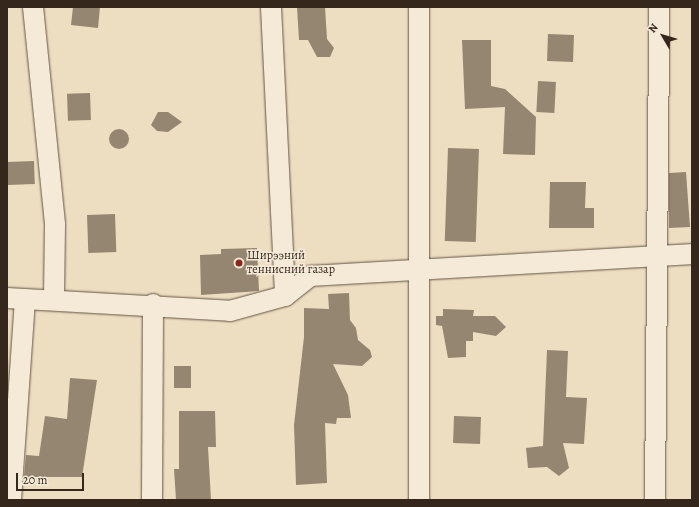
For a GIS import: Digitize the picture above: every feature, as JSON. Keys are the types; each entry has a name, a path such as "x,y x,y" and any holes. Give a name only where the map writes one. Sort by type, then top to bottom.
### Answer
{"street":[{"path":"33,7 55,225 54,299"},
{"path":"271,7 284,296"},
{"path":"418,7 420,268 419,500"},
{"path":"654,500 659,7"},
{"path":"11,500 16,299 54,299 153,304 230,310 284,296 311,276 657,253 692,254"},
{"path":"152,500 153,304"}],"building":[{"path":"73,7 100,7 98,28 71,25"},
{"path":"297,7 325,7 327,39 334,48 330,57 317,57 308,40 299,40"},
{"path":"548,34 574,35 573,62 547,61"},
{"path":"462,40 491,40 491,86 505,89 536,117 535,155 503,154 505,107 465,109"},
{"path":"538,81 556,82 554,113 536,112"},
{"path":"90,93 91,120 68,121 67,94"},
{"path":"158,112 168,112 182,122 168,132 157,131 151,125"},
{"path":"119,129 126,132 129,139 126,146 119,149 112,146 109,139 112,132"},
{"path":"448,148 479,149 476,242 445,241"},
{"path":"34,161 35,184 8,185 7,162"},
{"path":"686,172 690,227 669,228 669,173"},
{"path":"550,182 586,182 585,208 594,208 594,228 549,228"},
{"path":"115,214 116,252 88,253 87,215"},
{"path":"257,248 259,291 201,295 200,255 221,254 221,249"},
{"path":"349,293 350,320 356,328 358,340 370,350 372,357 362,366 333,364 348,395 351,418 337,418 336,424 325,423 327,483 296,485 294,425 304,337 304,308 329,309 328,294"},
{"path":"443,309 474,310 473,316 495,316 506,327 496,336 473,332 473,341 466,341 466,357 448,358 442,326 436,325 436,316 443,316"},
{"path":"547,350 568,351 566,397 587,398 584,444 563,443 569,468 559,476 547,467 528,468 526,448 543,446"},
{"path":"174,366 191,366 191,388 174,388"},
{"path":"70,378 97,380 82,477 24,477 26,455 39,456 45,416 67,419"},
{"path":"179,411 215,411 216,447 208,447 211,500 176,500 174,469 179,469"},
{"path":"454,416 481,417 480,444 453,443"}],"place":[{"name":"Ширээний теннисний газар","path":"239,263"}]}
